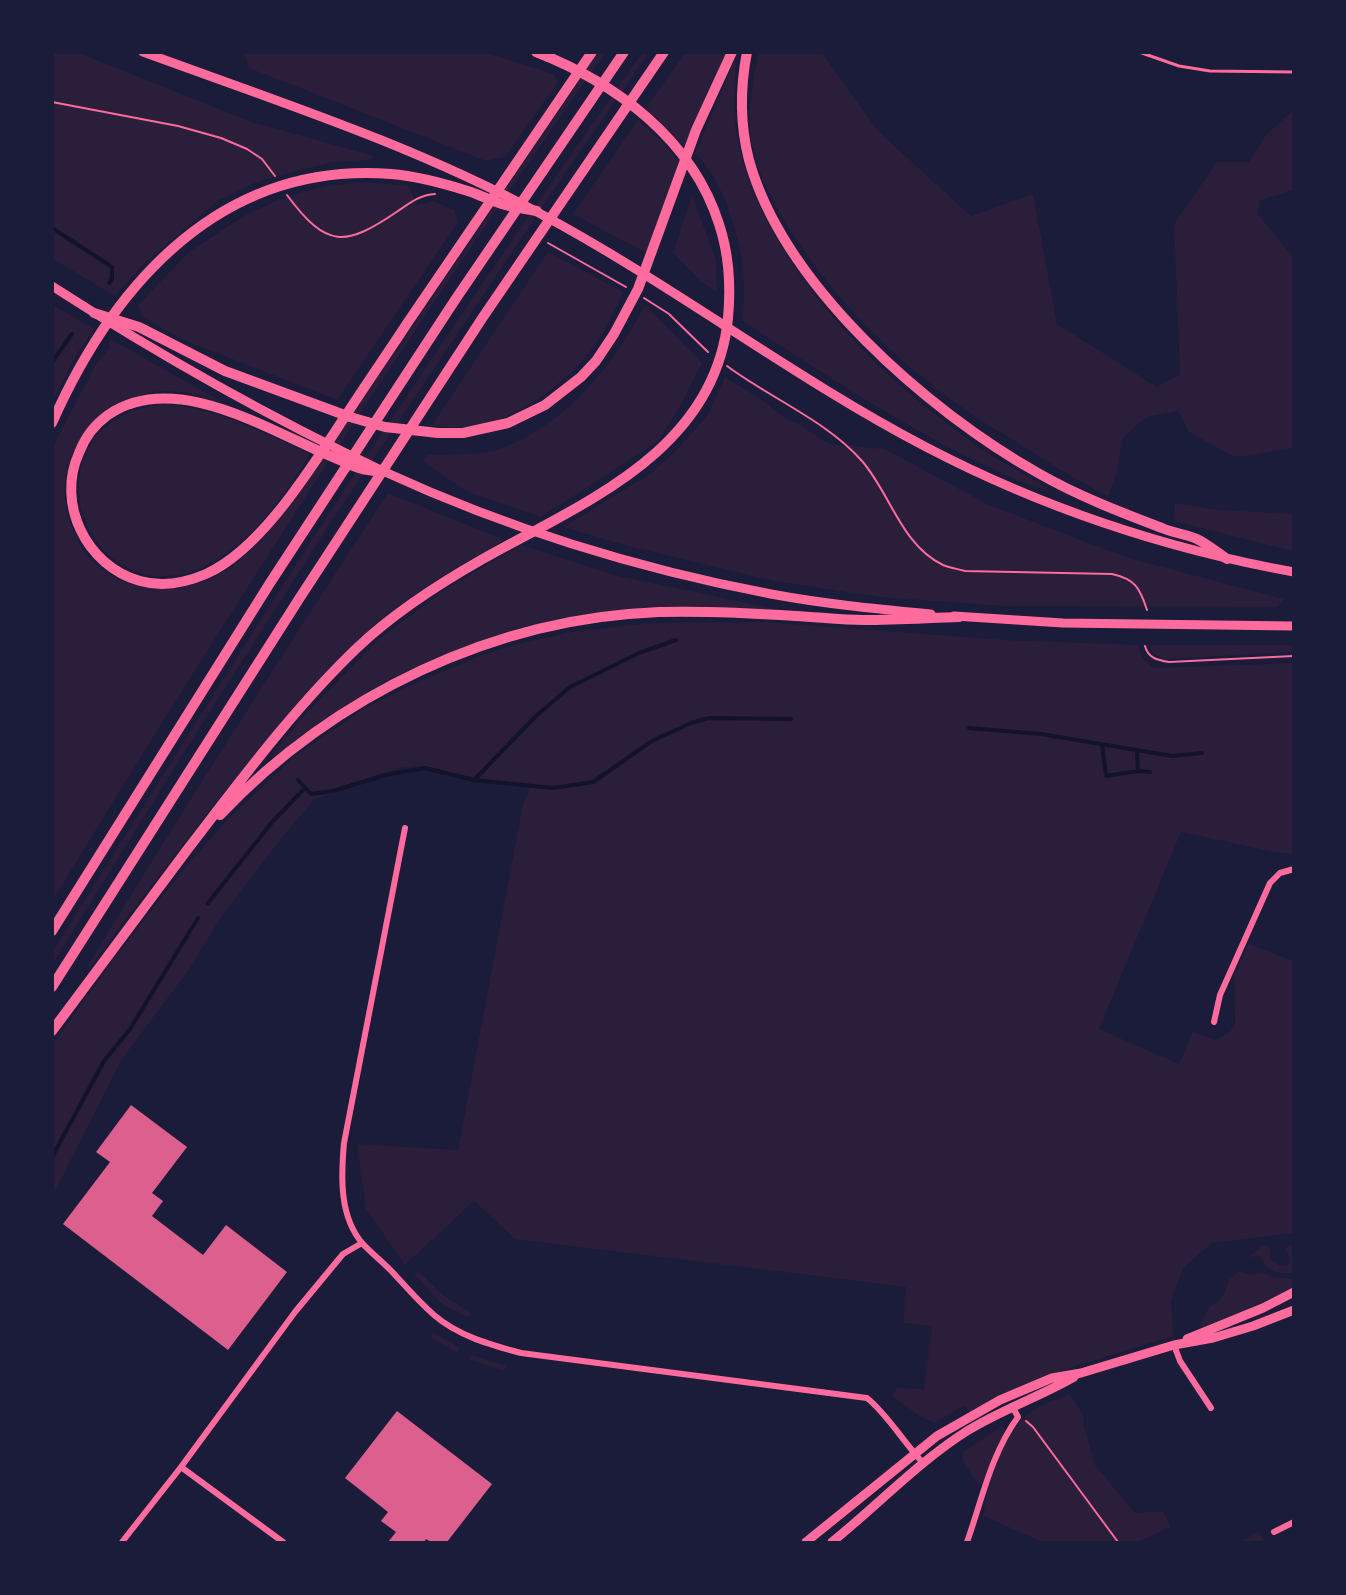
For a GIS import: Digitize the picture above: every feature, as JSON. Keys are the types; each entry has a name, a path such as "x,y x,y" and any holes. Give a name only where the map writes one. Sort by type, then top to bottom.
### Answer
{"highway":[{"path":"52,1031 230,792 326,679 363,642 401,610 435,587 578,507 631,474 663,447 692,412 714,372 726,332 730,281 721,231 708,196 689,163 644,115 592,78 536,52"},
{"path":"386,472 361,469 306,439 228,411 184,398 163,397 132,402 111,413 87,434 76,459 71,485 71,500 84,539 101,559 124,575 151,583 174,583 197,577 210,572 245,547 273,518 314,463 506,177 592,52"},
{"path":"52,932 264,593 539,174 624,52"},
{"path":"52,987 362,501 509,279 664,52"},
{"path":"94,313 225,370 325,409 385,427 438,433 463,433 508,423 562,394 596,361 614,334 638,289 696,130 732,52"},
{"path":"747,52 743,73 743,127 749,160 785,239 841,314 883,358 926,397 1037,473 1086,498 1167,530 1196,538 1227,559"},
{"path":"52,423 71,382 98,335 141,280 192,233 238,203 275,187 300,180 345,174 391,174 471,192 504,205 537,211"},
{"path":"189,848 257,779 309,736 363,700 394,683 437,663 495,642 581,621 657,612 737,613 863,620 959,617"}],"main road":[{"path":"143,52 384,140 479,181 589,240 661,283 827,390 966,468 1065,509 1125,530 1227,559 1293,572"},
{"path":"52,286 94,313"},
{"path":"128,328 306,439"},
{"path":"386,472 501,519 571,543 670,571 770,594 959,617 1106,624 1293,626"},
{"path":"1174,1345 1263,1308 1293,1292"},
{"path":"806,1542 937,1436 999,1400 1052,1378 1081,1373 1174,1345 1223,1335 1293,1310"},
{"path":"832,1542 924,1464 967,1432 1012,1406 1056,1387 1081,1373"}],"street":[{"path":"405,828 344,1143 341,1177 344,1204 354,1230 362,1243 435,1317 450,1328 489,1344 521,1353 867,1398 924,1464"},
{"path":"1214,1022 1220,995 1270,883 1280,873 1293,869"},
{"path":"123,1542 295,1312 343,1254 362,1243"},
{"path":"1174,1345 1180,1361 1211,1408"},
{"path":"967,1542 1005,1434 1017,1417 1012,1406"},
{"path":"181,1467 283,1542"},
{"path":"1274,1532 1293,1522"}],"lane":[{"path":"1139,52 1179,66 1210,71 1293,72"}],"path":[{"path":"52,102 178,126 220,138 247,149 262,159 278,180"},
{"path":"284,190 311,225 321,232 341,237 368,231 416,198 436,194"},
{"path":"547,243 624,286"},
{"path":"652,302 685,327 715,357"},
{"path":"724,363 853,452 879,485 913,541 927,555 943,565 965,571 1112,574 1127,577 1142,594 1147,610"},
{"path":"1145,646 1147,653 1152,657 1169,662 1293,656"},
{"path":"1017,1417 1033,1427 1118,1542"}],"shaded area":[{"path":"759,52 822,53 878,131 971,216 1033,194 1057,324 1157,387 1180,374 1174,224 1217,162 1249,162 1266,135 1293,110 1293,190 1259,201 1258,214 1293,255 1293,448 1238,457 1230,455 1189,432 1178,411 1146,417 1122,439 1118,469 1108,496 1063,471 967,411 912,369 868,328 828,283 779,212 761,176 751,139 751,95"},
{"path":"53,53 79,53 252,122 374,156 371,160 333,162 257,182 219,200 145,263 115,296 53,259"},
{"path":"244,53 487,53 554,74 558,82 505,157 486,161 249,68"},
{"path":"598,53 605,53 391,366 253,578 53,900 53,446 96,364 110,348 109,338 224,403 181,392 150,393 120,403 93,423 73,452 65,485 69,519 76,536 84,552 99,567 133,585 152,589 172,589 210,579 240,561 251,551 307,482"},
{"path":"642,53 649,53 566,172 331,522 53,963 52,953 326,518 482,284"},
{"path":"685,53 726,53 684,146 646,108"},
{"path":"736,58 734,99 738,140 749,180 767,220 789,259 846,332 878,365 957,431 1048,490 1010,477 942,444 855,393 741,320 744,279 736,232 719,187 708,168 695,153"},
{"path":"638,120 679,162 646,253 573,214"},
{"path":"367,182 409,186 417,205 433,201 454,210 458,222 337,400 184,340 142,317 138,305 189,252 244,216 276,201 324,186"},
{"path":"692,195 716,260 717,292 701,281 673,253"},
{"path":"548,252 623,292 600,337 589,353 559,383 524,408 485,424 466,427 432,425"},
{"path":"53,305 94,329 77,354 53,401"},
{"path":"645,305 702,363 680,407 657,442 541,517 466,491 423,461 428,455 469,454 496,450 518,441 558,416 576,400 607,365"},
{"path":"725,377 759,398 788,420 795,422 829,444 885,449 987,504 1083,541 1132,559 1284,599 1277,607 1003,606 880,597 774,581 624,545 564,527 650,474 674,453 708,415"},
{"path":"162,404 182,406 220,416 310,454 277,503 234,548 201,568 162,576 129,569 103,549 86,522 79,491 83,460 100,432 131,412"},
{"path":"388,493 505,540 406,600 338,659 303,696 254,755 88,970 87,967 198,788"},
{"path":"1175,503 1220,510 1293,514 1293,551 1174,521"},
{"path":"521,545 614,575 771,608 775,611 608,613 418,666 379,685 338,710 271,759 275,750 303,717 379,639 446,589"},
{"path":"762,622 1005,640 1138,645 1144,659 1155,668 1293,663 1293,854 1181,832 1099,1029 1179,1064 1193,1032 1215,1040 1230,1032 1235,1023 1234,975 1249,944 1293,961 1293,1233 1212,1243 1184,1267 1171,1301 1174,1336 1075,1366 970,1413 965,1405 934,1423 921,1417 892,1396 897,1388 924,1389 932,1326 903,1323 906,1287 515,1239 474,1201 405,1265 366,1209 357,1144 458,1150 523,804 531,785 473,778 426,766 401,767 365,783 315,799 284,835 221,917 188,971 122,1059 53,1195 52,1045 173,882 227,820 293,758 363,709 409,686 475,658 517,644 572,632 649,623"},
{"path":"1149,645 1293,645 1294,652 1165,659 1153,654"},
{"path":"1293,1244 1293,1273 1274,1271 1265,1265 1260,1256 1251,1257 1251,1254 1259,1250 1260,1246 1266,1245 1270,1247 1271,1259 1280,1266 1285,1266 1289,1264 1290,1258 1285,1249"},
{"path":"418,1271 443,1295 471,1313 468,1318 441,1303 414,1274"},
{"path":"1239,1271 1253,1275 1261,1272 1272,1277 1293,1279 1293,1288 1249,1310 1198,1328 1210,1306 1219,1301 1225,1293 1229,1280"},
{"path":"433,1332 459,1348 457,1353 430,1337"},
{"path":"472,1355 506,1366 504,1371 470,1360"},
{"path":"1069,1394 1084,1416 1083,1423 1095,1465 1135,1513 1163,1511 1171,1527 1138,1542 1042,1542 984,1516 997,1461 1010,1435 1031,1411"},
{"path":"1002,1426 1005,1428 1004,1432 982,1484 978,1484 963,1462 962,1453"},
{"path":"1258,1531 1266,1542 1241,1542"}],"building":[{"path":"131,1105 187,1147 152,1193 163,1201 152,1216 203,1255 226,1225 287,1272 228,1350 63,1224 110,1162 96,1152"},
{"path":"397,1411 492,1484 447,1542 431,1542 426,1539 424,1542 388,1542 396,1532 381,1521 388,1512 345,1478"}],"waterway":[{"path":"52,228 112,267 112,279 109,283"},
{"path":"52,362 72,334"},
{"path":"474,780 536,716 570,687 639,653 676,640"},
{"path":"298,780 311,794 333,791 385,775 425,768 474,780 553,788 593,782 652,741 691,723 709,718 791,719"},
{"path":"969,728 1041,734 1172,756 1202,753"},
{"path":"1102,745 1106,776 1138,771 1137,751"},
{"path":"1138,771 1150,772"},
{"path":"208,903 273,821 304,789"},
{"path":"52,1157 104,1061 130,1029 198,918"}]}
